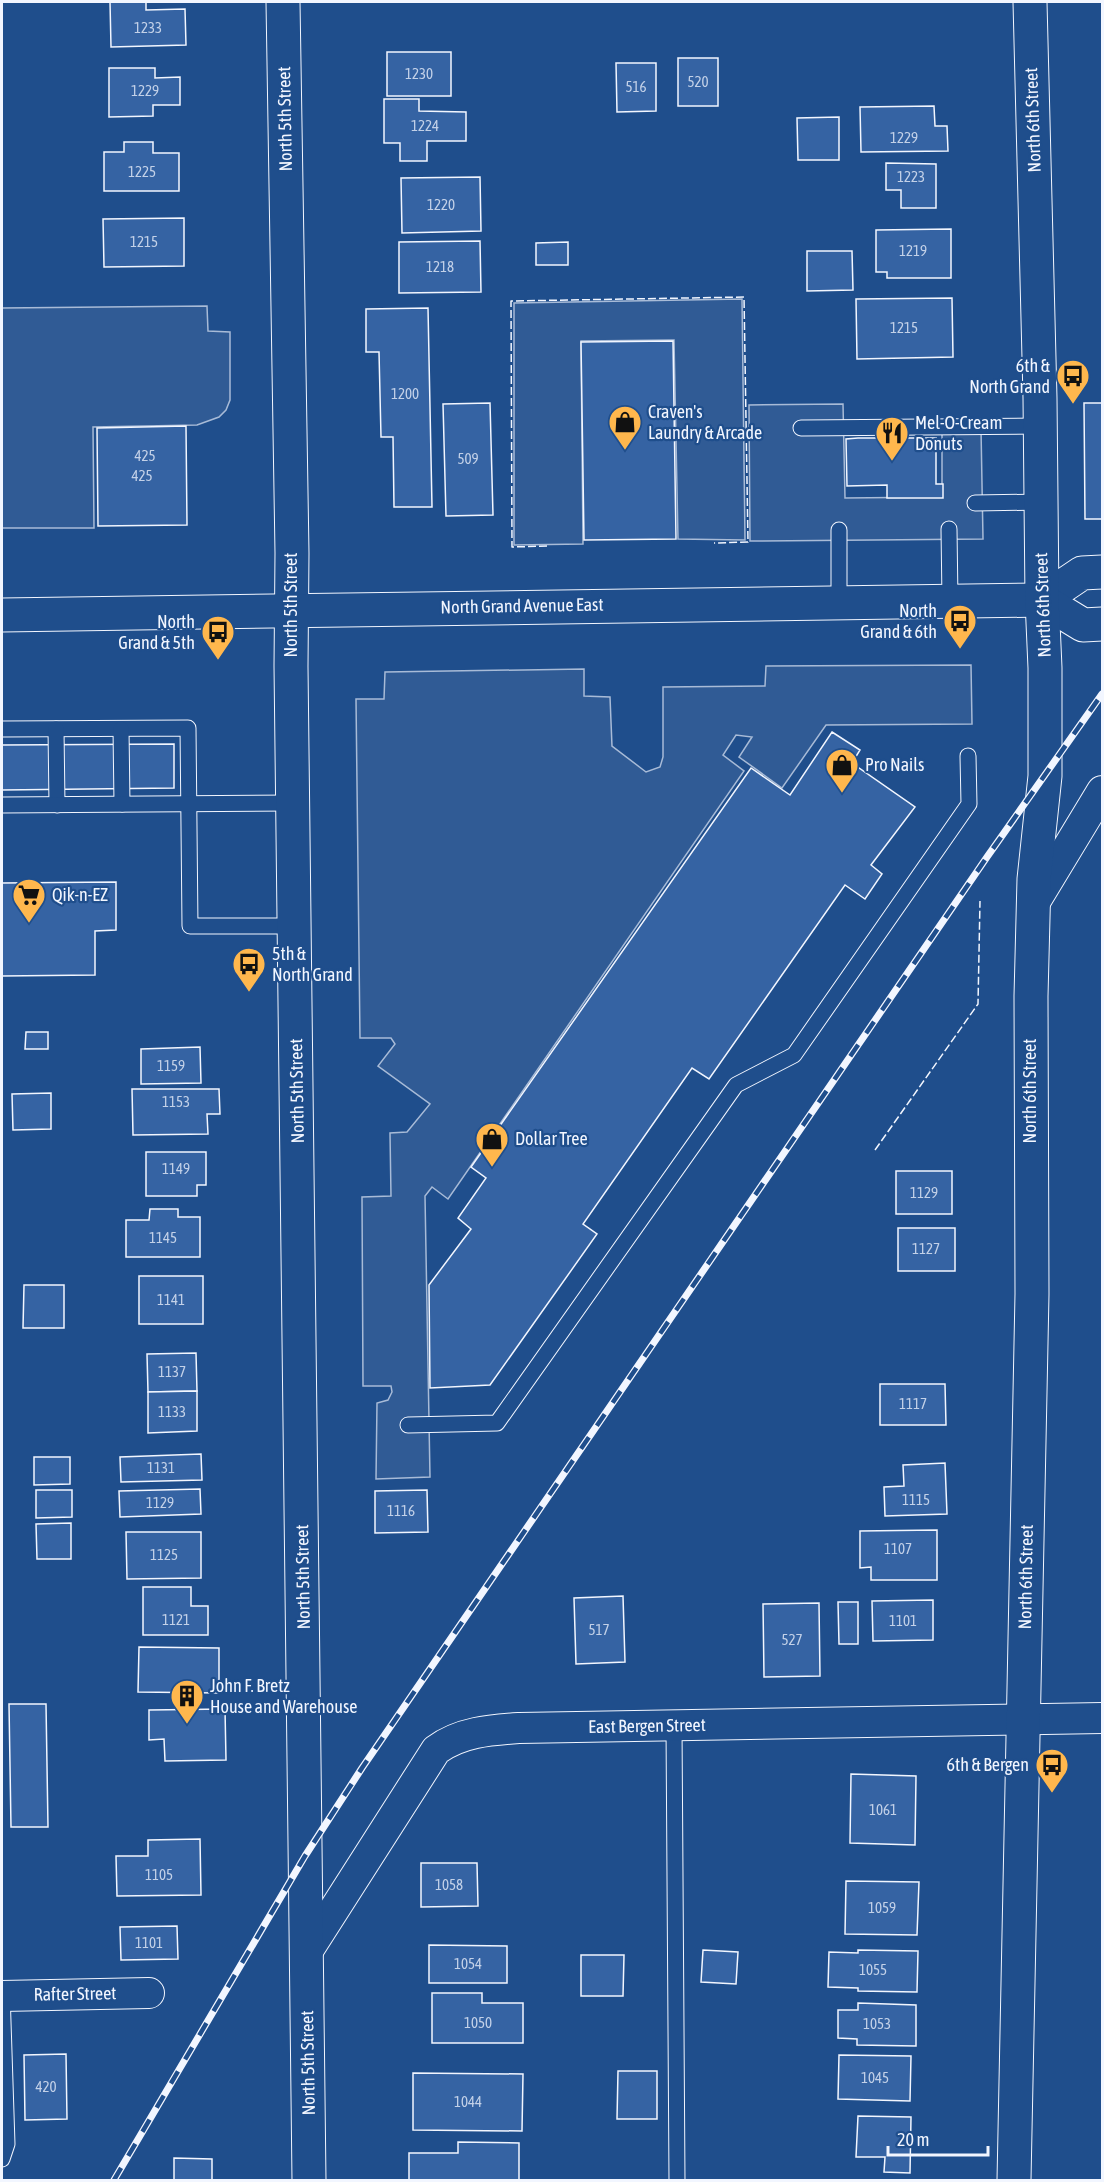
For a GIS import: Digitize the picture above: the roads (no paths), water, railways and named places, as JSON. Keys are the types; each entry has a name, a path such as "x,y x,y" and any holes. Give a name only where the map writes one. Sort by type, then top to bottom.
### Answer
{"main road":[{"name":"North 5th Street","path":"283,2 309,2181"},
{"name":"North 6th Street","path":"1014,2181 1032,1294 1029,1105 1033,905 1045,776 1046,654 1042,600 1030,2"},
{"path":"1102,572 1082,573 1042,600 1083,625 1102,624"},
{"name":"North Grand Avenue East","path":"2,615 291,609 1042,600"}],"street":[{"path":"1033,905 1102,791"},
{"name":"East Bergen Street","path":"307,1952 436,1750 448,1740 487,1730 1102,1718"},
{"name":"Rafter Street","path":"2,1996 149,1993"}],"lane":[{"path":"801,428 1040,426"},
{"path":"975,503 1041,502"},
{"path":"949,529 950,601"},
{"path":"838,602 839,530"},
{"path":"2,729 188,728 190,926 295,926"},
{"path":"56,729 57,805"},
{"path":"121,729 122,804"},
{"path":"408,1425 497,1423 735,1085 794,1055 969,804 968,756"},
{"path":"2,805 294,803"},
{"path":"674,1726 677,2181"},
{"path":"2,1985 7,2144 2,2159"}],"railway":[{"path":"114,2180 305,1856 362,1768 987,857 1102,694"}],"place":[{"name":"6th & North Grand","path":"1073,405"},
{"name":"Craven's Laundry & Arcade","path":"625,451"},
{"name":"Mel-O-Cream Donuts","path":"892,462"},
{"name":"North Grand & 6th","path":"960,650"},
{"name":"North Grand & 5th","path":"218,661"},
{"name":"Pro Nails","path":"842,794"},
{"name":"Qik-n-EZ","path":"29,924"},
{"name":"5th & North Grand","path":"249,993"},
{"name":"Dollar Tree","path":"492,1168"},
{"name":"John F. Bretz House and Warehouse","path":"187,1725"},
{"name":"6th & Bergen","path":"1052,1794"}]}
